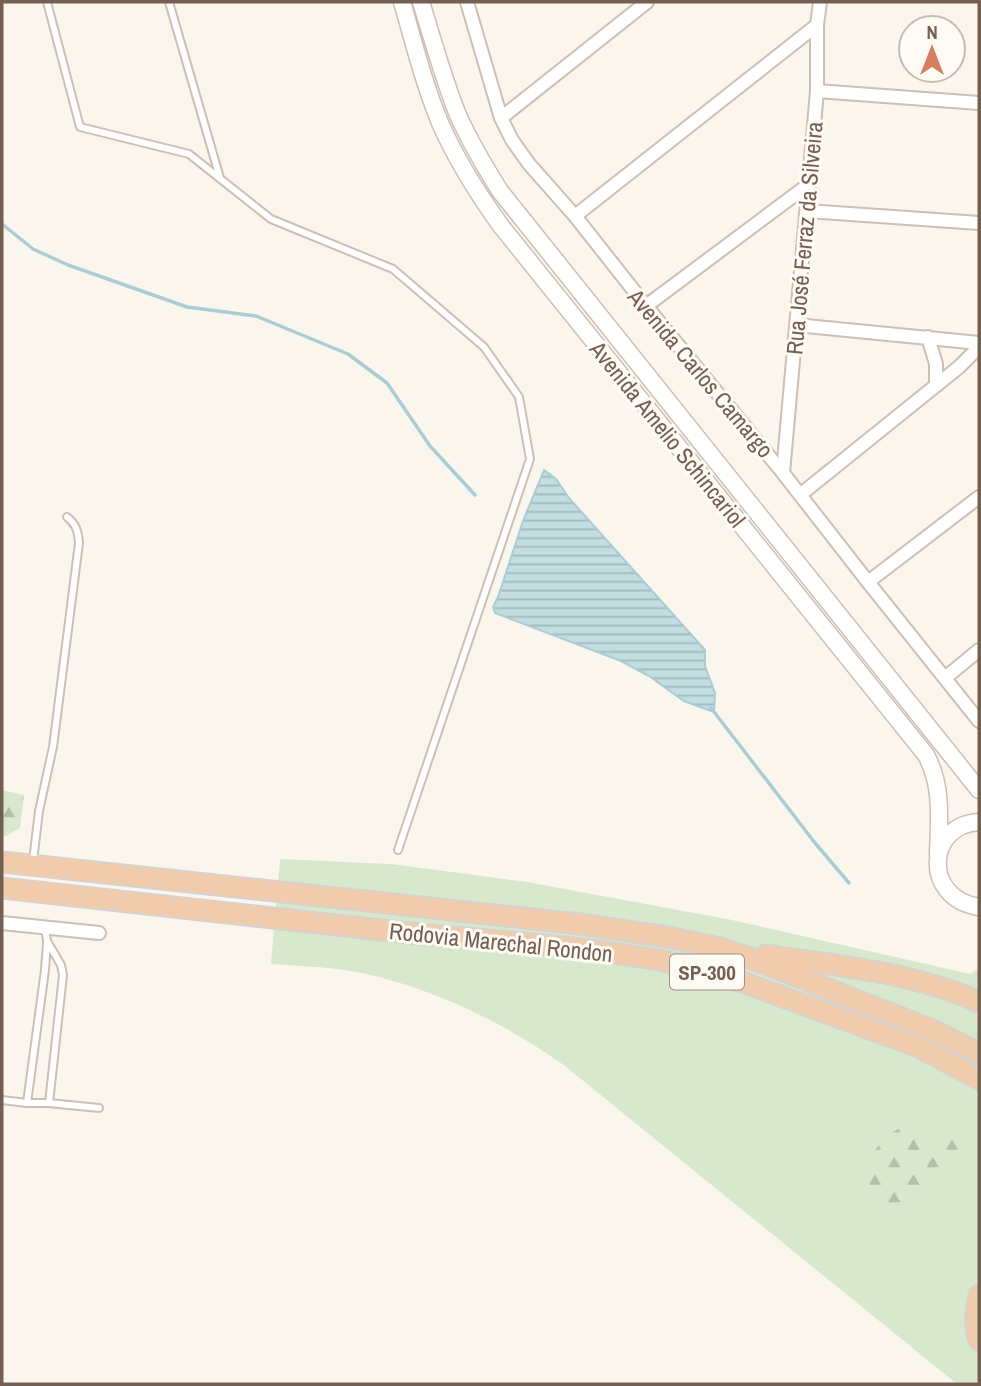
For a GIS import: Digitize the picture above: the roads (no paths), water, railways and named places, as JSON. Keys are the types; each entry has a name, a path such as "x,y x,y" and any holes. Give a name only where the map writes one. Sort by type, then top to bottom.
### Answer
{"highway":[{"name":"Rodovia Marechal Rondon","path":"2,862 612,927 668,937 720,948 755,960 935,1031 979,1052"},
{"name":"Rodovia Marechal Rondon","path":"2,888 607,952 660,960 744,983 897,1040 944,1059 979,1079"},
{"path":"720,948 898,976 979,1002"},
{"path":"979,1295 976,1306 976,1332 979,1340"}],"main road":[{"name":"Avenida Amelio Schincariol","path":"402,2 440,124 484,202 926,755 934,772 938,792 937,867 940,879 955,899 966,905 979,907"},
{"name":"Avenida Amelio Schincariol","path":"421,2 459,116 500,191 979,790"},
{"path":"938,855 950,834 972,822 979,822"}],"street":[{"name":"Avenida Carlos Camargo","path":"467,2 501,118 529,164 575,216 783,473 979,721"},
{"path":"501,118 647,2"},
{"name":"Rua José Ferraz da Silveira","path":"783,473 817,91 817,25 820,2"},
{"path":"575,216 817,25"},
{"path":"817,91 979,103"},
{"path":"646,306 808,185"},
{"path":"807,211 979,223"},
{"path":"796,325 928,337 979,345"},
{"path":"928,337 936,364 936,384"},
{"path":"800,495 959,367 979,345"},
{"path":"867,582 979,497"},
{"path":"945,678 979,650"},
{"path":"2,923 46,934 99,933"}],"lane":[{"path":"47,2 80,127 189,154 271,219 393,269 484,347 519,397 530,459 398,850"},
{"path":"169,2 221,179"},
{"path":"33,866 39,811 53,747 79,542 78,532 67,517"},
{"path":"46,934 64,975 49,1103"},
{"path":"27,1103 45,971 46,934"},
{"path":"2,1100 99,1108"}],"water":[{"path":"544,470 556,479 569,498 705,650 705,666 715,693 714,712 684,701 649,676 621,661 495,613 493,607"}],"waterway":[{"path":"2,224 33,249 68,265 187,307 256,316 348,354 387,383 430,446 475,495"},
{"path":"711,708 849,883"}]}
